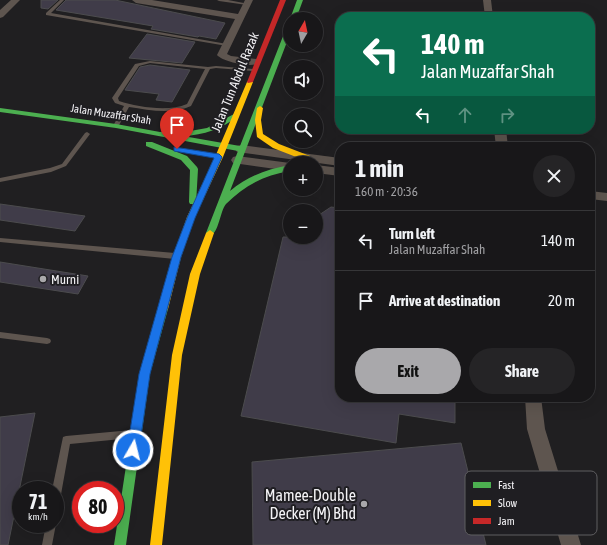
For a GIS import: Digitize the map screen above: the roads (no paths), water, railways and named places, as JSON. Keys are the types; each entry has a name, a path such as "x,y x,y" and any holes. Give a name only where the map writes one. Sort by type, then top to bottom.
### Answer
{"main road":[{"name":"Jalan Tun Abdul Razak","path":"120,545 135,434 145,374 177,257 215,156 223,146 283,0"},
{"path":"296,12 300,0"},
{"path":"156,545 176,355 196,274 239,154 283,44"},
{"path":"261,99 258,120 260,135 268,142 281,149 301,156"},
{"name":"Jalan Muzaffar Shah","path":"0,110 116,126 223,146 239,154"},
{"path":"159,134 190,135 214,130 226,125 236,115"},
{"name":"Jalan Muzaffar Shah","path":"188,151 146,144 184,158 194,169 195,182 191,218"},
{"path":"215,156 239,154"},
{"path":"220,207 233,191 247,180 270,171 283,168"}],"street":[{"path":"0,15 16,0"},
{"path":"136,0 241,17"},
{"path":"487,0 488,12"},
{"path":"248,2 222,55 228,59 255,66"},
{"path":"239,154 283,157"},
{"path":"239,154 283,165"},
{"path":"323,160 335,161"},
{"path":"323,170 335,171"},
{"path":"595,196 607,198"},
{"path":"533,402 536,429 549,471"},
{"path":"568,535 571,545"}],"lane":[{"path":"62,0 48,14 227,44"},
{"path":"222,0 248,2"},
{"path":"216,67 222,55"},
{"path":"208,68 189,105 183,108 175,110 127,105 117,102 115,98 137,65 150,62 208,68 255,66"},
{"path":"116,126 127,105"},
{"path":"0,180 51,170 64,165 87,134"},
{"path":"0,240 177,257"},
{"path":"0,335 47,341"},
{"path":"58,481 66,440 135,434"},
{"path":"47,545 49,533"}],"place":[{"name":"Murni","path":"43,279"},
{"name":"Mamee-Double Decker (M) Bhd","path":"364,504"}]}
